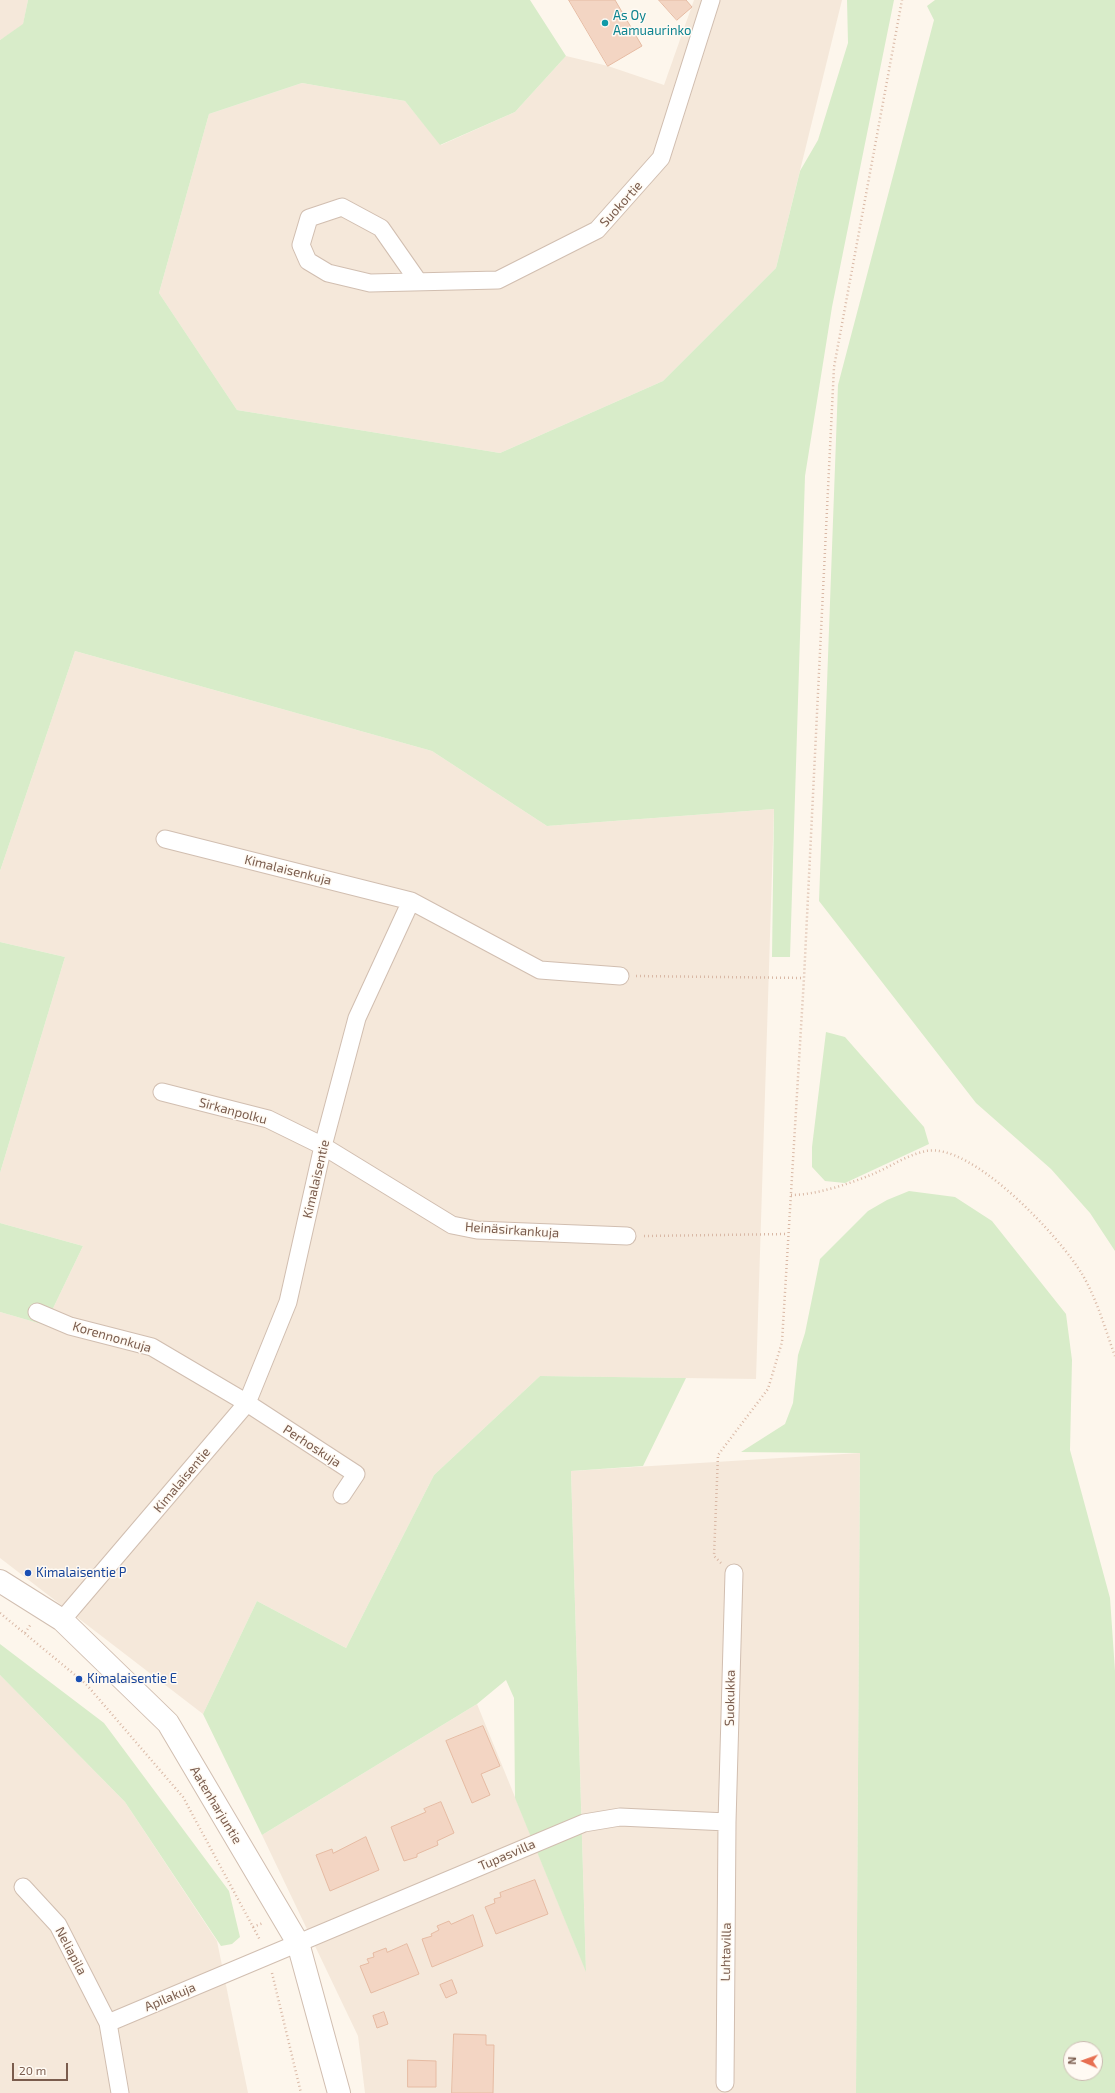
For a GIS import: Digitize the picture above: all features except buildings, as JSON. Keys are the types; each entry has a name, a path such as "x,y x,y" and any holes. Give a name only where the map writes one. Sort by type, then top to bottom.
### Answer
{"street":[{"name":"Suokortie","path":"418,281 381,228 342,207 309,218 300,245 308,261 328,273 370,283 498,280 597,230 662,158 711,0"},
{"name":"Kimalaisenkuja","path":"166,839 411,901"},
{"path":"411,901 540,970 620,976"},
{"name":"Kimalaisentie","path":"62,1620 247,1404 288,1302 323,1146 357,1018 411,901"},
{"name":"Sirkanpolku","path":"162,1092 268,1119 323,1146"},
{"name":"Heinäsirkankuja","path":"323,1146 452,1225 477,1230 627,1236"},
{"name":"Korennonkuja","path":"36,1312 70,1326 152,1347 247,1404"},
{"name":"Perhoskuja","path":"247,1404 356,1474 342,1496"},
{"name":"Suokukka","path":"727,1822 734,1573"},
{"name":"Aatenharjuntie","path":"0,1581 62,1620 168,1723 298,1943 339,2093"},
{"name":"Tupasvilla","path":"298,1943 584,1823 620,1817 727,1822"},
{"name":"Luhtavilla","path":"725,2083 727,1822"},
{"name":"Neliapila","path":"23,1886 58,1925 108,2023"},
{"name":"Apilakuja","path":"108,2023 298,1943"},
{"path":"108,2023 120,2093"}],"path":[{"path":"734,1573 714,1556 718,1456 768,1389 782,1342 804,978 834,368 902,0"},
{"path":"620,976 804,978"},
{"path":"790,1195 812,1193 871,1175 924,1152 935,1150 954,1155 1015,1196 1066,1250 1083,1276 1115,1356"},
{"path":"627,1236 788,1234"},
{"path":"0,1613 86,1684 183,1797 268,1956 301,2093"}],"shaded area":[{"path":"0,0 28,0 23,25 0,40"},
{"path":"694,0 842,0 776,268 663,381 500,453 237,410 159,293 209,114 302,83 405,101 441,145 515,112 566,56 608,66 664,85"},
{"path":"75,651 432,751 547,826 774,809 756,1379 540,1376 434,1475 346,1648 257,1601 203,1714 0,1558 0,1312 45,1325 83,1246 0,1223 0,1173 65,957 0,942 0,871"},
{"path":"860,1453 856,2093 365,2093 358,2036 262,1835 477,1704 586,1971 571,1471"},
{"path":"0,1675 125,1802 217,1941 248,2093 0,2093"}],"green space":[{"path":"28,0 530,0 566,56 515,112 440,145 405,101 302,83 209,114 159,293 237,410 500,453 663,381 776,268 800,171 818,140 848,43 847,0 894,0 832,307 805,476 790,957 772,957 774,809 547,826 432,751 75,651 0,871 0,40 23,24"},
{"path":"935,0 1115,0 1115,1251 1090,1213 1051,1169 976,1103 819,901 838,385 934,20 927,6"},
{"path":"0,942 65,957 0,1173"},
{"path":"826,1032 845,1037 924,1127 929,1144 845,1183 825,1181 812,1167 812,1147"},
{"path":"909,1191 955,1197 992,1221 1066,1314 1072,1360 1070,1450 1110,1598 1115,1671 1115,2093 856,2093 860,1453 741,1452 785,1424 793,1403 798,1355 805,1333 820,1259 868,1211 887,1200"},
{"path":"0,1223 83,1246 45,1325 0,1312"},
{"path":"540,1376 686,1378 643,1466 571,1471 586,1972 515,1798 514,1698 506,1680 477,1704 262,1835 203,1714 257,1601 346,1648 434,1475"},
{"path":"0,1644 104,1723 229,1891 240,1937 232,1944 221,1946 125,1802 0,1675"}],"place":[{"name":"As Oy Aamuaurinko","path":"605,23"},
{"name":"Kimalaisentie P","path":"28,1573"},
{"name":"Kimalaisentie E","path":"79,1679"}]}
